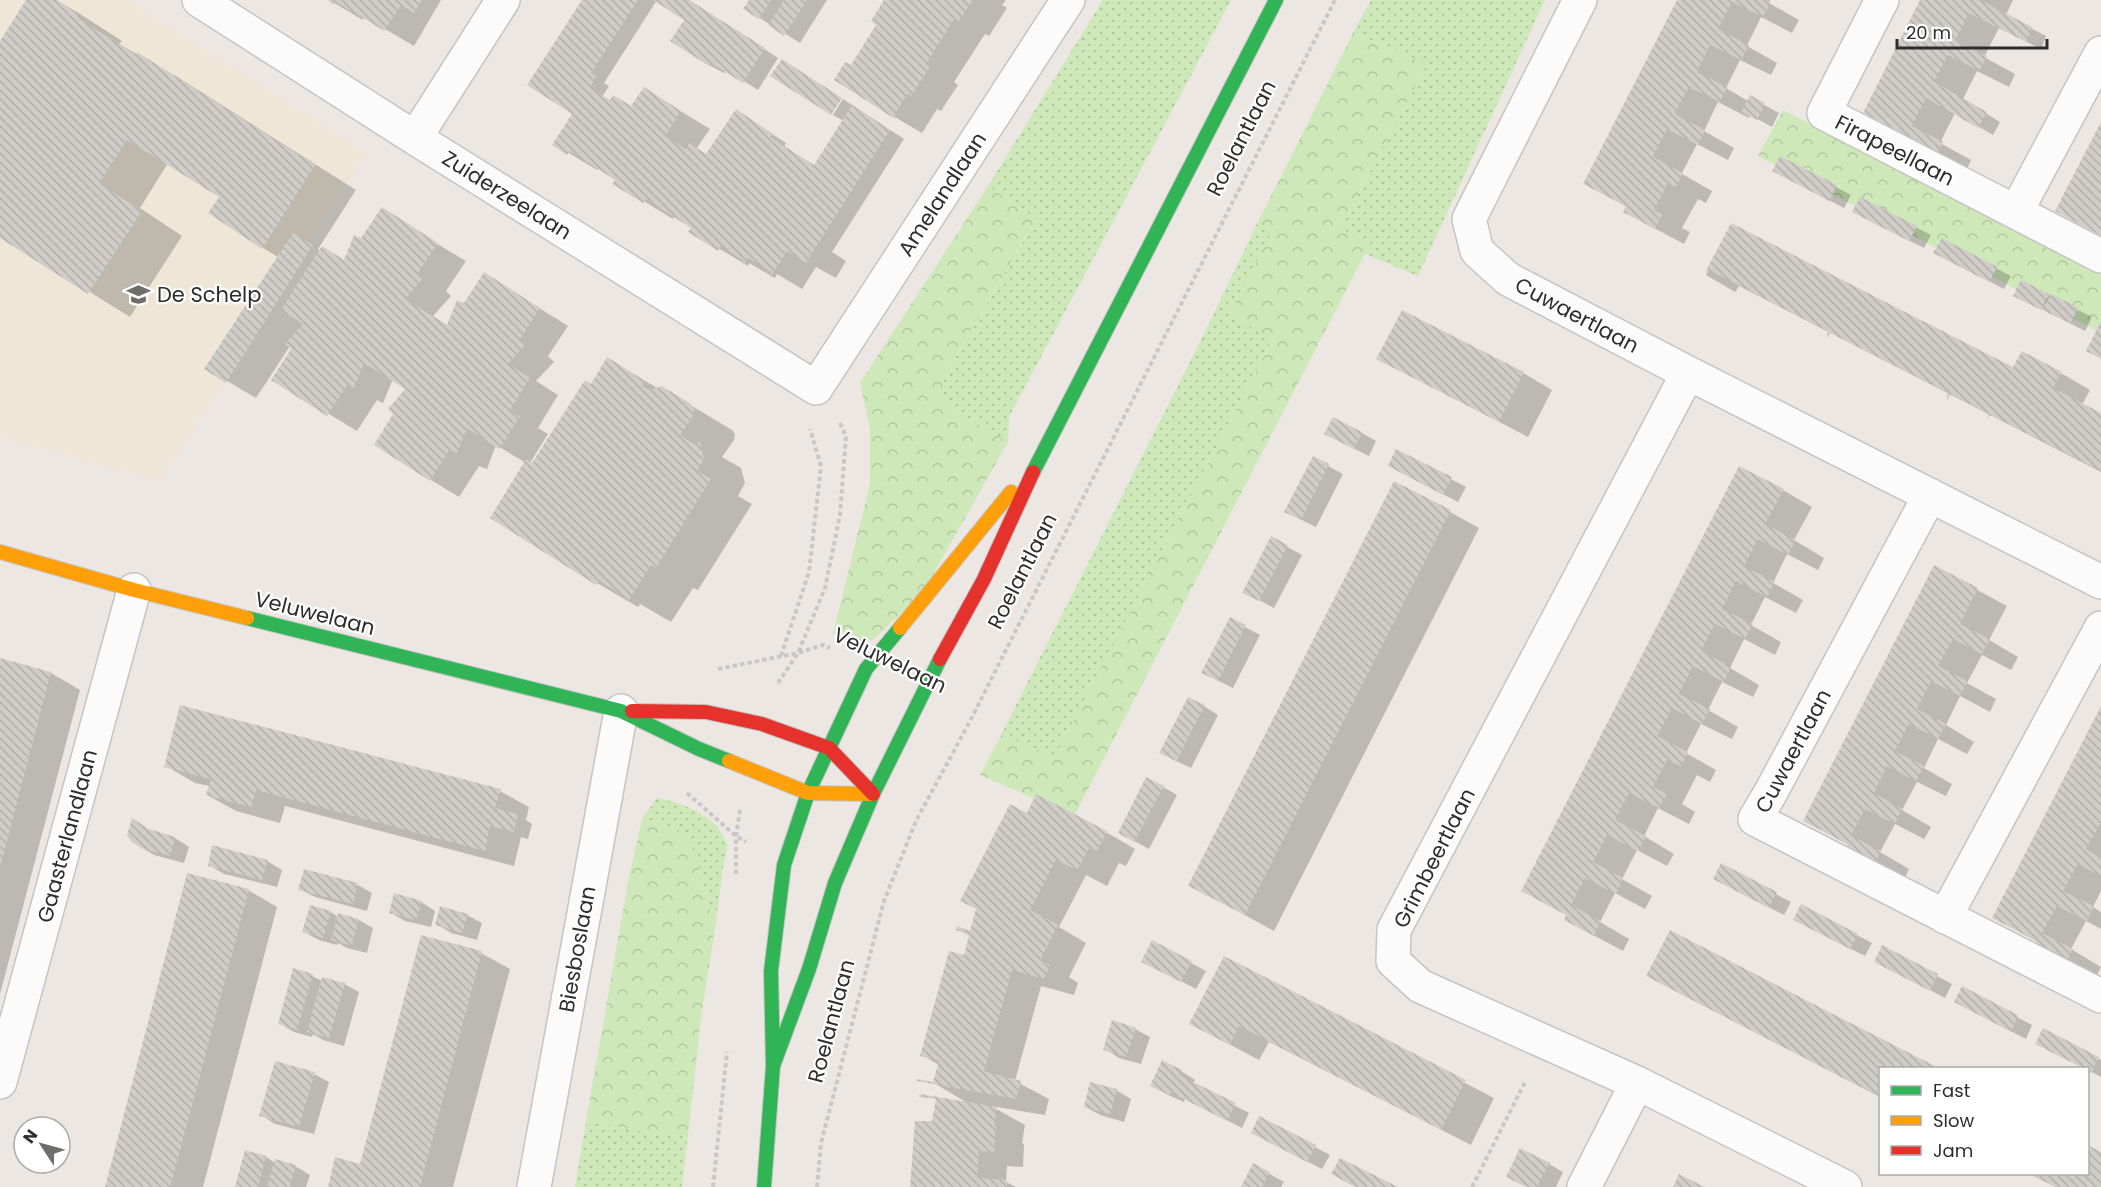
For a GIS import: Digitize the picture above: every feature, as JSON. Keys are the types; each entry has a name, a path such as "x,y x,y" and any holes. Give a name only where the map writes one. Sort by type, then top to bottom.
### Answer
{"main road":[{"name":"Roelantlaan","path":"773,1066 809,969 835,883 873,794 920,697 984,579 1041,455 1276,0"},
{"name":"Roelantlaan","path":"764,1187 773,1066 771,971 784,865 808,793 866,669 1041,455"},
{"name":"Veluwelaan","path":"0,552 134,590 621,711 699,749 808,793 873,794"},
{"name":"Veluwelaan","path":"621,711 706,712 762,724 830,748 873,794"}],"street":[{"name":"Zuiderzeelaan","path":"199,0 415,138 805,381"},
{"path":"415,138 503,0"},
{"name":"Amelandlaan","path":"805,381 1068,0"},
{"name":"Cuwaertlaan","path":"1580,0 1469,219 1477,250 1508,279 1688,373 2101,582"},
{"name":"Firapeellaan","path":"1882,0 1824,113 2101,256"},
{"path":"2016,212 2101,53"},
{"name":"Grimbeertlaan","path":"1688,373 1394,930 1393,961 1420,986 1637,1083 1845,1187"},
{"name":"Cuwaertlaan","path":"1930,495 1755,819 2101,996"},
{"name":"Gaasterlandlaan","path":"1,1076 134,590"},
{"path":"1945,917 2101,628"},
{"name":"Biesboslaan","path":"534,1187 621,711"},
{"path":"1584,1187 1637,1083"}],"path":[{"name":"Roelantlaan","path":"817,1187 821,1143 884,901 916,821 969,723 1335,0"},
{"path":"781,656 809,572 822,466 805,381"},
{"name":"Veluwelaan","path":"709,670 823,645 866,669"},
{"name":"Veluwelaan","path":"920,697 969,723"},
{"path":"682,789 736,836 784,865"},
{"path":"835,883 884,901"},
{"path":"1472,1187 1545,1042"}],"shaded area":[{"name":"De Schelp","path":"0,0 127,0 366,152 161,481 0,437"}],"green space":[{"path":"1103,0 1231,0 1009,417 1008,442 956,411 943,398 944,377 1036,220 988,186"},
{"path":"1371,0 1545,0 1418,276 1365,254 1370,244 1339,230 1427,64 1353,33"},
{"path":"1353,33 1427,64 1339,230 1370,244 1074,816 980,775 1001,735 1055,756 1273,339 1229,315 1272,232 1257,224"},
{"path":"1783,110 2101,274 2101,333 1758,156"},
{"path":"988,186 1036,219 944,377 943,398 956,411 1008,442 923,592 873,640 852,642 833,634 870,484 870,428 860,383"},
{"path":"1257,224 1273,231 1229,314 1273,338 1055,757 1001,735 1202,338"},
{"path":"657,798 680,804 702,814 717,826 728,845 715,928 695,852 678,829 642,819"},
{"path":"642,819 678,829 695,852 715,928 701,1018 688,1135 650,1133 586,1121 628,882"},
{"path":"586,1121 650,1133 688,1135 682,1187 575,1187"}],"building":[{"path":"26,0 57,0 81,16 79,19 136,55 137,52 315,165 262,249 208,213 219,197 127,140 99,183 142,211 88,294 0,238 0,41"},
{"path":"328,0 422,0 414,13 401,5 384,31 359,15 355,16 356,14 335,1 333,5"},
{"path":"582,0 638,0 591,73 596,76 590,88 610,100 613,95 631,106 644,87 681,111 665,136 686,149 689,143 706,154 736,109 773,134 770,137 814,165 852,105 890,130 806,263 787,251 770,278 771,272 748,258 744,265 742,263 744,261 721,246 718,251 688,232 691,228 646,199 643,203 612,184 615,180 570,151 567,155 552,145 572,114 527,85"},
{"path":"653,0 689,0 765,48 743,83 711,63 709,66 670,41 684,20"},
{"path":"749,0 771,0 759,19 743,9"},
{"path":"784,0 807,0 784,36 768,25"},
{"path":"884,0 973,0 959,21 955,18 926,64 930,67 911,96 908,93 894,115 897,117 895,119 834,80 845,62 851,65 876,25 871,21"},
{"path":"1677,0 1766,0 1771,2 1763,17 1732,2 1718,29 1749,45 1741,60 1710,45 1697,72 1727,87 1720,102 1689,87 1675,114 1705,130 1698,145 1667,129 1654,154 1653,157 1683,173 1676,187 1668,183 1654,210 1662,214 1655,229 1623,212 1626,206 1583,184"},
{"path":"1920,0 1980,0 2032,27 2026,42 1969,13 1955,41 1987,56 1979,71 1948,55 1934,82 1987,112 1978,128 1926,98 1912,126 1943,142 1935,157 1904,141 1907,136 1863,113"},
{"path":"782,59 842,98 831,115 770,76"},
{"path":"1750,95 1765,103 1757,120 1741,112"},
{"path":"2101,122 2101,244 2095,240 2098,234 2055,211"},
{"path":"1780,156 1837,185 1829,201 1772,171"},
{"path":"1860,197 1917,226 1909,241 1852,212"},
{"path":"382,207 438,243 417,274 423,278 405,299 447,325 457,300 464,303 484,272 540,308 520,339 526,344 508,364 530,378 510,410 520,417 499,449 467,428 457,453 449,450 430,481 374,445 393,414 388,409 405,389 364,363 354,388 347,385 327,416 271,380 291,349 285,344 303,324 281,310 301,278 322,246 344,260 354,235 361,238"},
{"path":"1731,223 2013,367 2022,351 2062,372 2053,388 2101,413 2101,471 1991,415 1987,420 1989,414 1951,394 1947,400 1947,392 1830,333 1827,338 1828,331 1709,270 1706,271"},
{"path":"293,233 313,245 226,383 204,369"},
{"path":"1942,238 1997,267 1989,282 1933,253"},
{"path":"2021,280 2049,294 2041,310 2013,296"},
{"path":"2051,294 2079,308 2070,323 2042,310"},
{"path":"1402,310 1524,372 1499,422 1376,359"},
{"path":"2101,321 2101,359 2086,351"},
{"path":"607,357 645,381 642,386 649,390 662,386 691,404 694,409 693,416 680,435 694,444 700,442 704,459 697,471 711,479 656,568 651,565 629,600 599,580 596,585 490,518 526,459 532,463 585,380 591,384"},
{"path":"1333,417 1362,432 1354,449 1324,434"},
{"path":"1396,449 1452,477 1443,495 1388,466"},
{"path":"1313,456 1329,464 1301,520 1284,512"},
{"path":"1739,466 1784,489 1765,524 1796,540 1788,555 1758,539 1744,566 1775,582 1767,597 1736,581 1722,609 1753,624 1745,639 1715,624 1701,651 1731,667 1724,682 1693,666 1679,694 1710,709 1702,724 1672,708 1657,736 1688,752 1681,766 1667,760 1653,787 1667,794 1659,808 1629,793 1615,820 1646,836 1638,851 1607,835 1593,862 1623,878 1616,894 1585,878 1571,905 1601,921 1594,936 1564,920 1566,915 1521,891"},
{"path":"1394,481 1451,510 1245,915 1188,886"},
{"path":"1271,536 1288,545 1259,601 1242,593"},
{"path":"1934,565 1978,588 1960,624 1990,639 1982,654 1953,639 1938,666 1968,681 1960,696 1931,681 1917,709 1946,724 1938,739 1909,724 1895,751 1924,766 1916,781 1887,766 1874,793 1902,809 1895,824 1865,809 1852,834 1881,851 1873,866 1845,849 1847,844 1803,821"},
{"path":"1230,617 1246,625 1218,681 1201,673"},
{"path":"0,658 51,672 1,864 0,864"},
{"path":"1188,697 1205,705 1176,761 1159,753"},
{"path":"180,705 501,789 495,808 518,814 514,832 490,826 485,851 256,790 251,807 206,795 211,779 164,767"},
{"path":"2101,706 2101,822 2086,849 2101,857 2101,876 2078,864 2063,891 2094,906 2087,921 2057,906 2042,933 2073,949 2065,964 2034,948 2037,941 1992,918"},
{"path":"1146,777 1164,786 1134,842 1118,833"},
{"path":"1036,794 1107,831 1097,851 1090,847 1077,870 1056,860 1030,910 1058,925 1040,960 1050,965 1044,979 1012,970 984,1071 1021,1081 1016,1099 917,1081 917,1079 933,1082 939,1061 920,1056 949,951 964,955 969,935 956,930 957,926 970,931 976,909 960,901 1010,804 1027,813"},
{"path":"132,818 146,828 175,837 170,856 141,848 132,842 127,836"},
{"path":"212,845 268,860 262,880 208,866"},
{"path":"1721,863 1777,892 1769,908 1713,879"},
{"path":"304,869 358,883 353,904 298,890"},
{"path":"187,873 249,889 170,1187 105,1187"},
{"path":"394,893 422,901 416,920 389,913"},
{"path":"1801,904 1858,934 1850,949 1793,920"},
{"path":"310,905 331,911 323,938 302,932"},
{"path":"440,906 468,914 462,933 435,925"},
{"path":"338,913 359,919 352,946 331,940"},
{"path":"1670,930 1937,1067 1879,1067 1879,1096 1646,976"},
{"path":"421,935 482,951 420,1187 328,1187 335,1157 360,1164"},
{"path":"1152,940 1192,961 1181,982 1141,962"},
{"path":"1882,945 1938,974 1930,991 1874,962"},
{"path":"1224,956 1466,1080 1441,1130 1239,1026 1230,1045 1189,1024"},
{"path":"293,968 313,974 297,1030 278,1024"},
{"path":"322,977 345,983 329,1038 307,1032"},
{"path":"1962,986 2018,1015 2011,1032 1954,1002"},
{"path":"1112,1020 1136,1028 1126,1057 1103,1050"},
{"path":"2043,1028 2099,1057 2091,1073 2089,1067 2081,1067 2035,1044"},
{"path":"1162,1060 1182,1070 1179,1075 1236,1103 1227,1121 1170,1092 1169,1095 1150,1086"},
{"path":"275,1061 315,1072 299,1127 259,1116"},
{"path":"1090,1082 1117,1089 1110,1114 1084,1107"},
{"path":"920,1094 997,1107 994,1152 979,1151 977,1178 1007,1180 1007,1187 910,1187 915,1121 932,1121 936,1099 919,1097"},
{"path":"1259,1116 1316,1145 1307,1162 1251,1133"},
{"path":"2089,1146 2101,1152 2101,1187 2056,1187 2032,1175 2089,1175"},
{"path":"1520,1148 1550,1163 1537,1187 1526,1187 1506,1177"},
{"path":"245,1150 266,1156 258,1187 235,1187"},
{"path":"1340,1158 1398,1187 1355,1187 1331,1174"},
{"path":"275,1159 296,1165 290,1187 267,1187"},
{"path":"1253,1163 1270,1172 1262,1187 1241,1187"},
{"path":"1679,1174 1705,1187 1673,1187"}],"traffic: fast":[{"path":"1033,472 1276,0"},
{"path":"247,618 621,711 729,761"},
{"path":"764,1187 773,1066 771,971 784,865 808,793 866,669 900,628"},
{"path":"773,1066 809,969 835,883 873,794 940,659"}],"traffic: slow":[{"path":"900,628 1011,492"},
{"path":"0,552 134,590 247,618"},
{"path":"729,761 808,793 873,794"}],"traffic: jam":[{"path":"940,659 984,579 1033,472"},
{"path":"632,711 706,712 762,724 829,748 873,794"}],"place":[{"name":"De Schelp","path":"139,294"}]}
